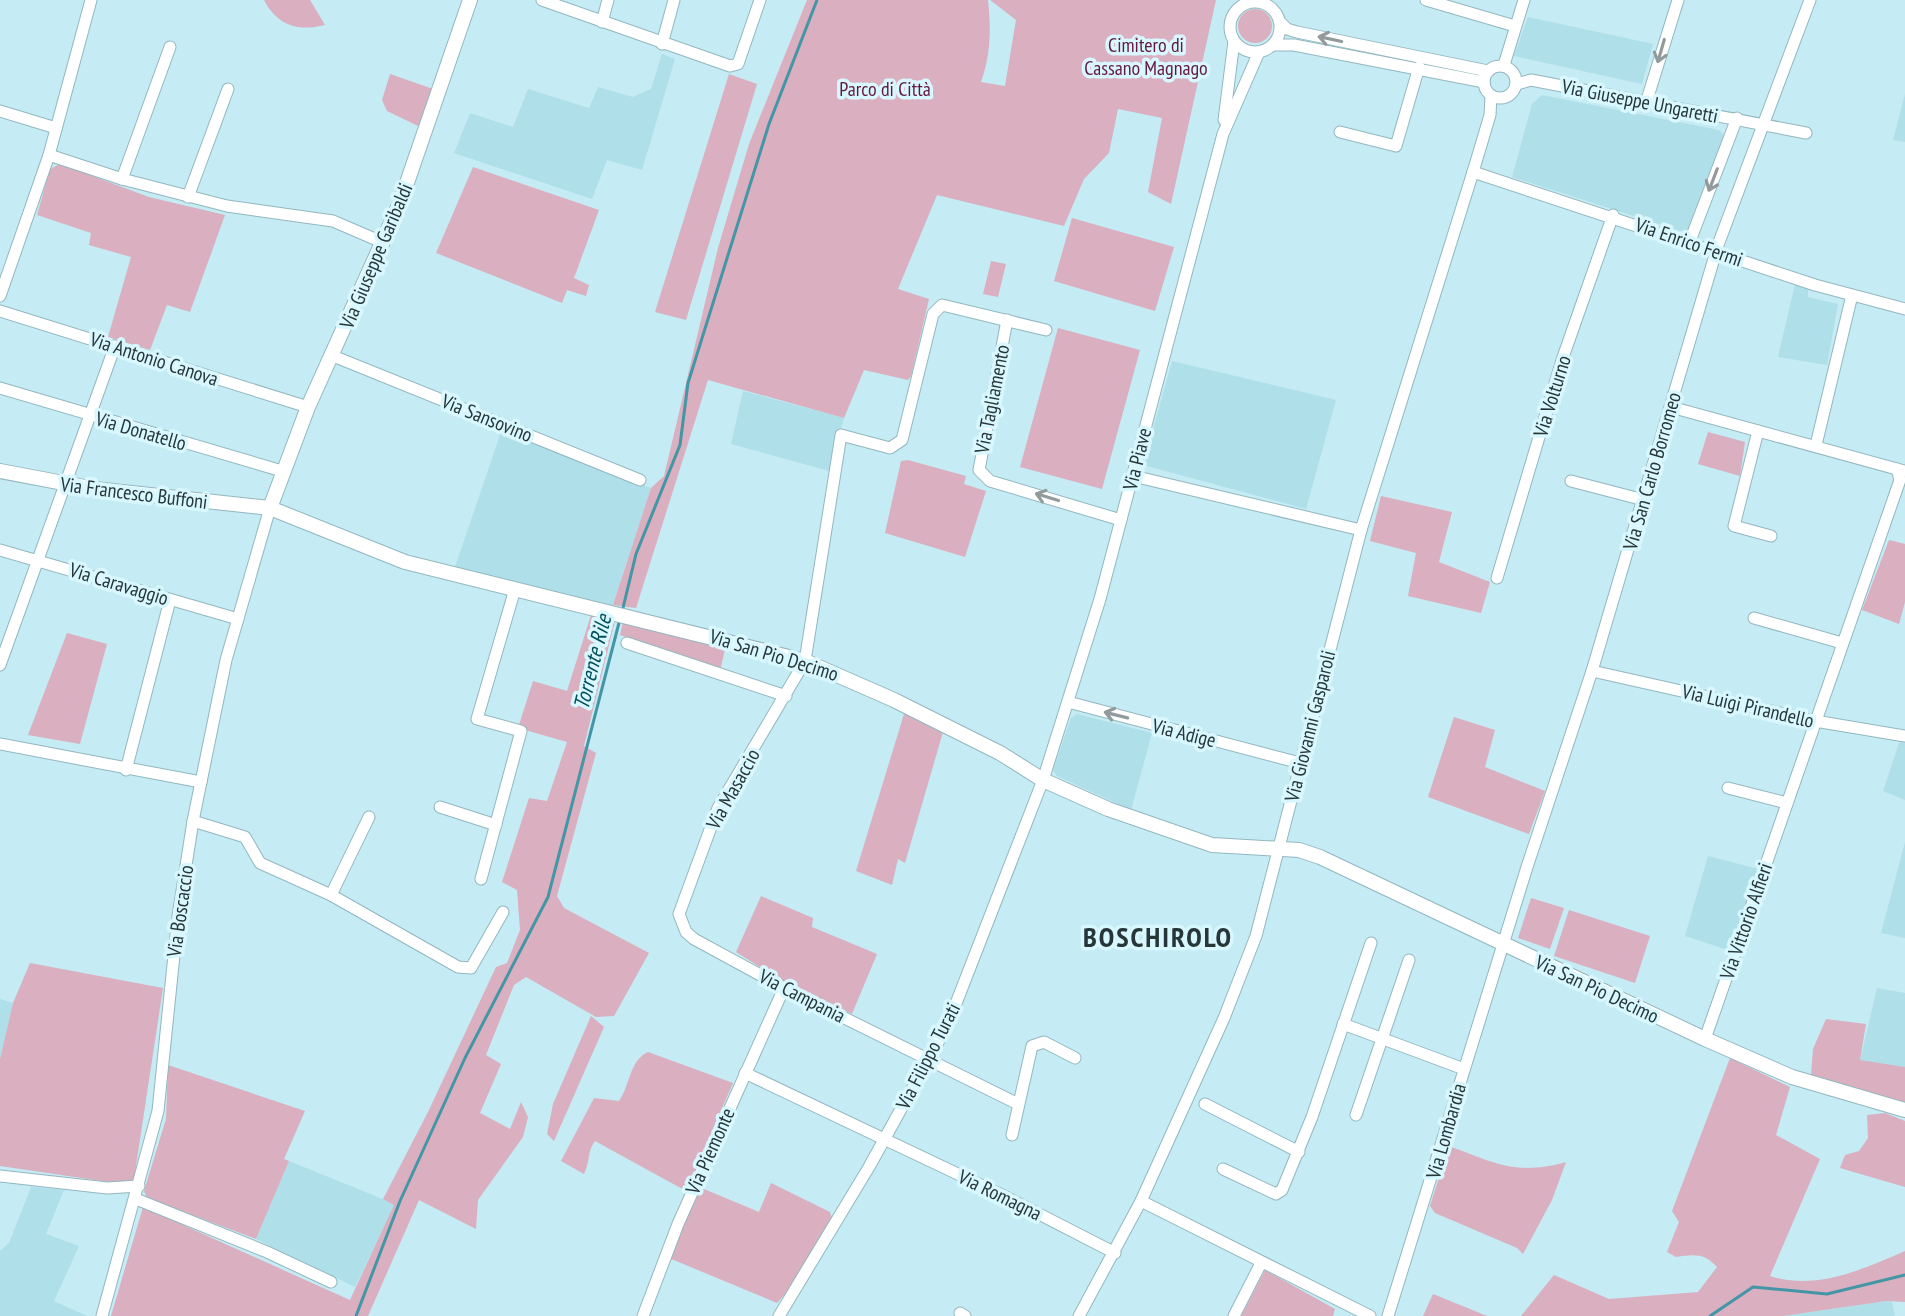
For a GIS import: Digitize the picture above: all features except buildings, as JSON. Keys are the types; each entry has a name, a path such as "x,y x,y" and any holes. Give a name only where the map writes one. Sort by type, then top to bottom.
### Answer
{"street":[{"path":"0,296 49,155 91,0"},
{"name":"Via Giuseppe Garibaldi","path":"270,508 308,407 384,243 437,102 470,0"},
{"path":"542,0 730,66 738,64 760,0"},
{"path":"602,22 608,0"},
{"path":"662,44 674,0"},
{"path":"1426,0 1515,26"},
{"path":"1486,76 1287,29 1280,22 1273,4 1249,1 1237,8 1230,20 1234,41 1243,50 1259,52 1284,43 1486,76 1504,65 1524,0"},
{"path":"1646,103 1678,0"},
{"name":"Via San Carlo Borromeo","path":"1503,945 1592,671 1716,251 1810,0"},
{"path":"1274,45 1280,22"},
{"name":"Via Piave","path":"1043,780 1121,520 1223,134 1234,41"},
{"path":"122,179 170,47"},
{"name":"Via Piave","path":"1223,134 1259,52"},
{"path":"1486,76 1496,97 1511,95 1517,84 1514,73 1504,65"},
{"path":"1340,132 1396,146 1419,67"},
{"name":"Via Giuseppe Ungaretti","path":"1517,84 1531,80 1806,133"},
{"path":"188,197 228,89"},
{"name":"Via Giovanni Gasparoli","path":"1079,1316 1141,1201 1251,950 1270,891 1278,848 1361,530 1496,97"},
{"path":"0,111 56,128"},
{"path":"1690,241 1737,118"},
{"path":"49,155 188,197 333,221 384,243"},
{"name":"Via Enrico Fermi","path":"1473,172 1852,295 1905,309"},
{"name":"Via Volturno","path":"1497,578 1562,360 1613,215"},
{"path":"1816,445 1852,295"},
{"name":"Via Tagliamento","path":"841,435 890,448 902,440 936,308 950,305 1046,330"},
{"name":"Via Antonio Canova","path":"0,311 308,407"},
{"name":"Via Tagliamento","path":"1007,320 979,470 990,481 1121,520"},
{"path":"0,665 115,346"},
{"name":"Via Sansovino","path":"333,356 640,480"},
{"name":"Via Donatello","path":"0,388 282,471"},
{"path":"1671,407 1901,470"},
{"path":"1758,431 1734,526 1771,536"},
{"name":"Via Masaccio","path":"681,923 681,905 718,808 805,661 841,435"},
{"name":"Via Vittorio Alfieri","path":"1705,1039 1901,470"},
{"name":"Via Francesco Buffoni","path":"0,471 66,484 270,508"},
{"path":"1133,476 1361,530"},
{"path":"1571,481 1644,500"},
{"name":"Via San Pio Decimo","path":"270,508 405,562 827,668 978,741 1043,780 1108,809 1199,842 1299,850 1342,865 1503,945 1705,1039 1792,1077 1904,1111"},
{"name":"Via Boscaccio","path":"102,1316 158,1111 178,916 193,821 238,619 270,508"},
{"name":"Via Caravaggio","path":"0,550 238,619"},
{"path":"481,879 521,731 477,719 515,589"},
{"path":"126,770 170,600"},
{"path":"1754,618 1842,643"},
{"path":"627,643 786,696"},
{"name":"Via Luigi Pirandello","path":"1592,671 1815,721 1905,736"},
{"name":"Via Adige","path":"1068,702 1300,763"},
{"path":"0,744 201,782"},
{"name":"Via Filippo Turati","path":"779,1316 885,1139 948,1024 1043,780"},
{"path":"1728,788 1787,803"},
{"path":"440,807 496,825"},
{"path":"331,895 369,817"},
{"path":"193,821 245,837 260,863 331,895 466,968 471,968 503,912"},
{"name":"Via Campania","path":"681,923 694,939 784,988 1018,1104"},
{"path":"1223,1169 1276,1194 1282,1190 1299,1152 1371,943"},
{"name":"Via Lombardia","path":"1388,1316 1503,945"},
{"path":"1356,1115 1409,960"},
{"name":"Via Piemonte","path":"643,1316 678,1224 784,988"},
{"path":"1343,1024 1464,1069"},
{"path":"1012,1135 1032,1046 1037,1042 1075,1058"},
{"name":"Via Romagna","path":"745,1073 1115,1253"},
{"path":"1205,1104 1299,1152"},
{"path":"0,1176 107,1188 139,1186"},
{"path":"136,1199 267,1252 331,1282"},
{"path":"1141,1201 1370,1316"},
{"path":"1234,1316 1261,1263"}],"shaded area":[{"path":"1528,17 1653,44 1642,84 1514,56"},
{"path":"662,54 675,59 642,170 607,160 592,199 454,153 470,113 513,127 528,89 589,108 598,87 633,97 651,89"},
{"path":"1905,94 1905,142 1893,140"},
{"path":"1542,95 1719,130 1724,135 1689,229 1680,231 1512,177 1532,104"},
{"path":"1795,284 1808,289 1808,297 1838,304 1827,365 1778,357"},
{"path":"1172,361 1336,400 1306,509 1143,465"},
{"path":"743,391 844,418 829,471 731,444"},
{"path":"501,432 651,488 613,605 455,567"},
{"path":"1077,714 1152,733 1131,810 1057,776 1053,770 1071,718"},
{"path":"1905,740 1905,800 1883,791 1899,743"},
{"path":"1905,842 1905,938 1881,933"},
{"path":"1708,856 1758,869 1731,951 1685,936"},
{"path":"1877,988 1905,993 1905,1067 1860,1061"},
{"path":"0,999 13,1003 0,1059"},
{"path":"289,1161 395,1204 355,1287 256,1239"},
{"path":"31,1187 64,1190 46,1234 79,1246 54,1301 87,1316 0,1316 0,1251 9,1243"},
{"path":"1892,1302 1895,1316 1783,1316"}],"green space":[{"path":"264,0 310,0 325,25 305,28 289,24 275,15"},
{"path":"807,0 988,0 989,41 981,82 1005,86 1016,20 990,0 1216,0 1171,204 1148,192 1162,118 1118,109 1109,153 1084,179 1064,226 937,195 898,289 929,299 908,380 864,370 844,418 708,380 636,608 613,605 651,488 664,476 718,248 749,144"},
{"path":"1255,9 1267,14 1272,26 1267,38 1255,43 1243,38 1238,26 1243,14"},
{"path":"390,74 436,90 423,123 418,126 387,111 382,100"},
{"path":"729,74 757,84 686,320 655,312"},
{"path":"60,164 149,197 225,215 190,312 167,305 150,350 108,337 131,257 89,245 91,233 37,215 50,169"},
{"path":"473,167 599,210 574,278 589,285 586,296 567,290 562,303 436,253"},
{"path":"1072,218 1174,247 1155,311 1054,281"},
{"path":"991,261 1006,264 998,297 983,294"},
{"path":"1058,328 1140,350 1102,489 1020,467"},
{"path":"1708,432 1745,442 1740,476 1698,464"},
{"path":"908,460 966,476 964,484 986,491 965,557 885,533 901,461"},
{"path":"1381,496 1452,512 1439,562 1490,582 1481,613 1408,596 1416,553 1370,541"},
{"path":"1889,540 1905,544 1905,602 1899,624 1862,610"},
{"path":"591,615 615,621 584,746 596,753 557,896 564,908 649,953 614,1016 596,1017 526,977 514,985 486,1055 501,1064 480,1113 510,1129 521,1102 528,1117 523,1137 478,1200 476,1229 419,1200 368,1316 111,1316 143,1207 350,1300 394,1205 383,1199 496,967 507,963 520,930 517,890 502,882 529,798 547,801 567,742 518,728 533,681 567,691"},
{"path":"623,622 725,649 720,671 620,635"},
{"path":"67,633 107,644 80,744 28,735"},
{"path":"904,714 943,732 905,863 898,859 892,885 856,871"},
{"path":"1454,717 1495,730 1485,767 1545,791 1529,834 1428,797"},
{"path":"761,896 813,918 812,927 877,954 852,1014 777,978 736,952"},
{"path":"1531,898 1564,908 1550,949 1518,938"},
{"path":"1569,910 1650,936 1635,983 1554,956"},
{"path":"30,963 163,988 134,1179 122,1184 0,1166 0,1059 13,1003"},
{"path":"591,1016 604,1027 554,1141 547,1134 553,1104"},
{"path":"1826,1019 1866,1024 1860,1060 1905,1067 1905,1103 1811,1075 1813,1049"},
{"path":"648,1052 733,1083 686,1191 595,1141 584,1174 561,1161 594,1098 619,1101 637,1061"},
{"path":"1730,1058 1790,1087 1776,1135 1820,1159 1770,1276 1805,1281 1839,1276 1905,1251 1905,1302 1886,1301 1783,1316 1521,1316 1554,1275 1609,1299 1698,1292 1717,1267 1704,1257 1676,1257 1667,1252 1679,1222 1672,1211"},
{"path":"168,1065 305,1111 284,1159 289,1161 256,1239 147,1198 144,1191 166,1119"},
{"path":"1885,1113 1905,1121 1905,1187 1840,1168 1845,1155 1859,1151 1868,1138 1867,1115"},
{"path":"1449,1146 1519,1168 1566,1162 1552,1200 1523,1254 1517,1248 1435,1213 1430,1206"},
{"path":"771,1183 830,1212 832,1220 796,1282 777,1303 669,1258 699,1187 759,1212"},
{"path":"1265,1270 1335,1309 1333,1316 1241,1316"},
{"path":"1433,1294 1487,1316 1423,1316"}],"waterway":[{"name":"Torrente Rile","path":"622,612 636,554 680,445 688,383 769,124 817,0"},
{"name":"Torrente Rile","path":"356,1316 400,1201 465,1058 548,897 620,619"},
{"path":"1710,1316 1753,1287 1827,1294 1905,1275"}],"district":[{"name":"BOSCHIROLO","path":"1158,936"}],"park label":[{"name":"Cimitero di Cassano Magnago","path":"1146,56"},
{"name":"Parco di Città","path":"885,89"}]}
